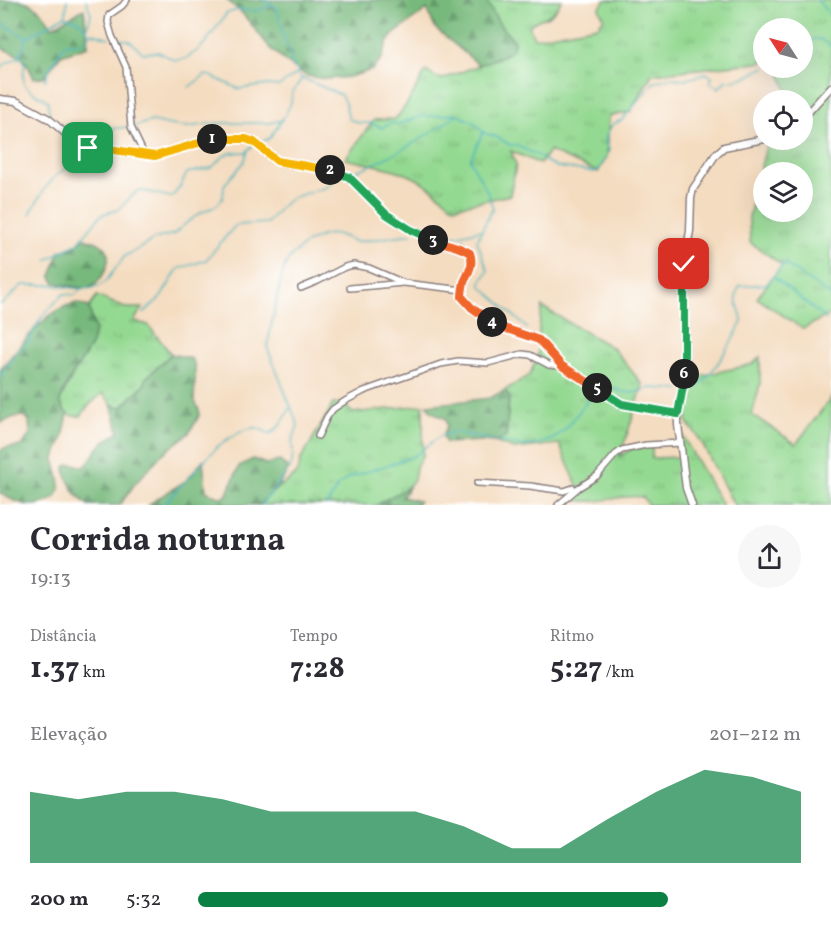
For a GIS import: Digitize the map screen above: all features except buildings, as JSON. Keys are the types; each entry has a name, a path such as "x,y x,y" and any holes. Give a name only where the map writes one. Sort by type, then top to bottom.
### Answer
{"street":[{"path":"127,0 110,15 108,22 126,67 131,127 144,153"},
{"path":"813,107 831,87"},
{"path":"0,99 16,101 49,119 76,143 88,148 155,156 213,138 246,139 254,142 277,161 323,168 349,177 396,221 428,238 459,246 470,253 471,267 463,285 462,297 472,308 490,321 539,340 562,366 622,404 678,414"},
{"path":"692,505 686,489 678,414 685,369 684,264 690,231 691,198 693,189 720,150 753,141"},
{"path":"301,288 354,265 369,268 405,283"},
{"path":"350,288 405,283 463,290"},
{"path":"318,436 330,413 345,401 364,391 441,364 458,361 491,363 522,354 530,355 549,365 562,366"},
{"path":"558,505 594,478 616,454 626,449 646,445 680,443"},
{"path":"477,483 530,486 564,491 582,485"}],"green space":[{"path":"0,0 22,1 33,5 41,11 52,27 84,9 88,46 61,55 44,77 34,78 23,59 3,49 0,43"},
{"path":"227,0 485,0 514,42 512,51 479,65 435,28 427,9 393,35 387,43 382,58 372,70 349,77 326,79 307,76 287,63 271,49 242,13"},
{"path":"485,0 562,0 550,15 529,26 534,38 598,26 604,18 599,8 605,0 831,0 831,314 803,329 757,298 782,265 750,242 749,217 753,200 753,222 813,222 813,162 762,162 765,150 813,150 813,90 787,90 782,78 813,78 813,18 753,18 753,63 652,74 630,112 609,116 607,157 598,172 549,151 540,164 511,151 516,165 510,195 454,207 426,184 407,174 345,159 374,120 395,119 400,114 426,71 443,79 500,57 514,42"},
{"path":"84,238 106,248 108,261 102,276 96,284 88,288 55,283 51,277 60,251 73,248"},
{"path":"97,296 125,308 142,308 134,321 148,325 171,354 145,379 145,383 123,406 119,408 111,404 103,393 87,407 81,416 73,416 65,412 60,401 95,330 89,308"},
{"path":"77,303 89,307 95,330 92,344 67,384 60,401 64,411 68,414 63,437 55,457 60,488 56,496 49,501 30,505 0,493 0,452 4,448 22,446 30,434 29,420 24,416 14,417 0,423 0,370 44,320 66,306"},
{"path":"542,307 613,348 643,385 620,456 631,449 652,447 652,458 681,457 681,433 722,505 648,505 643,497 635,496 593,501 576,500 578,487 559,444 514,449 494,442 506,437 509,397 505,390 527,377 536,360"},
{"path":"171,354 190,358 193,361 195,367 194,399 199,416 189,433 160,456 134,485 120,505 88,505 72,488 65,467 72,464 85,467 101,444 119,432 111,404 119,408 123,406 145,384 145,379"},
{"path":"760,357 760,384 752,415 796,444 831,398 831,505 734,505 697,435 687,423 687,379 753,364"},
{"path":"505,390 509,397 506,437 494,442 446,443 443,436 447,426 446,419 431,411 427,405 490,398"},
{"path":"333,404 343,404 353,413 423,405 423,455 416,467 414,480 404,491 378,505 259,505 274,490 295,475 300,461"},
{"path":"253,459 266,464 280,461 289,469 276,489 259,505 149,505 187,480 203,460 206,491 218,497 226,496 239,466"},
{"path":"410,486 402,497 419,501 417,505 378,505 385,500"}],"waterway":[{"path":"66,15 67,0"},
{"path":"86,0 91,14 87,29"},
{"path":"264,0 277,8 291,63 297,69 300,77 341,95 349,119 383,128 392,123 398,124 420,117 456,114 473,122 486,134 535,154 557,167 595,172 600,168 608,154 606,137 610,128 622,120 657,81 670,78 684,79 705,73 712,76 710,83 719,88 725,81 753,74"},
{"path":"817,0 831,16"},
{"path":"116,39 129,40 143,53 158,52 175,60 185,59 206,42 227,13 238,10 256,11 272,5"},
{"path":"0,70 6,63 18,58 26,38 64,16 78,20 90,34 109,38"},
{"path":"0,23 26,37"},
{"path":"45,81 49,69 65,44 82,43 90,34"},
{"path":"813,40 820,39 831,46"},
{"path":"20,56 25,63 23,72 25,84 31,91 48,101 49,115"},
{"path":"189,87 205,75 239,89 268,85 279,86 298,73"},
{"path":"260,143 270,138 291,103 292,92 302,79"},
{"path":"352,173 407,147 458,114"},
{"path":"135,126 152,121 188,127 216,123 270,123 282,120"},
{"path":"97,144 110,129 128,127"},
{"path":"483,132 470,160 489,195 493,209 477,241 488,271 481,286 527,328"},
{"path":"0,305 22,285 52,285 81,289 101,285 125,256 154,239 174,234 200,213 216,206 223,198 224,185 244,162 248,150 253,146"},
{"path":"30,214 52,180 91,152"},
{"path":"47,260 78,243 100,216 118,210 137,191 172,197 187,173 211,168 230,153 246,152"},
{"path":"144,313 161,297 178,269 206,260 234,227 267,223 285,203 294,197 327,187 336,178"},
{"path":"422,232 431,231 441,236 455,236 481,230"},
{"path":"261,505 291,467 292,442 298,425 267,347 283,271 287,262 306,243 324,235 337,234 357,242 411,234"},
{"path":"691,391 713,370 742,322 736,299 740,286 767,284 783,264 831,296"},
{"path":"774,277 827,320"},
{"path":"0,376 16,353 30,340 42,317 62,295 75,295 80,290"},
{"path":"600,387 608,386 632,393 651,388 680,390"},
{"path":"327,505 338,486 348,478 412,457 440,436 454,432 521,446 535,445 553,439 566,428 595,392"},
{"path":"163,505 218,446 248,429 259,428 270,434 274,432 290,408"}],"route":[{"path":"88,148 155,156 213,138 246,139 254,142 277,161 323,168 349,177 396,221 428,238 459,246 470,253 471,267 463,285 462,297 472,308 490,321 539,340 562,366 622,404 678,414 685,369 684,264"}]}
